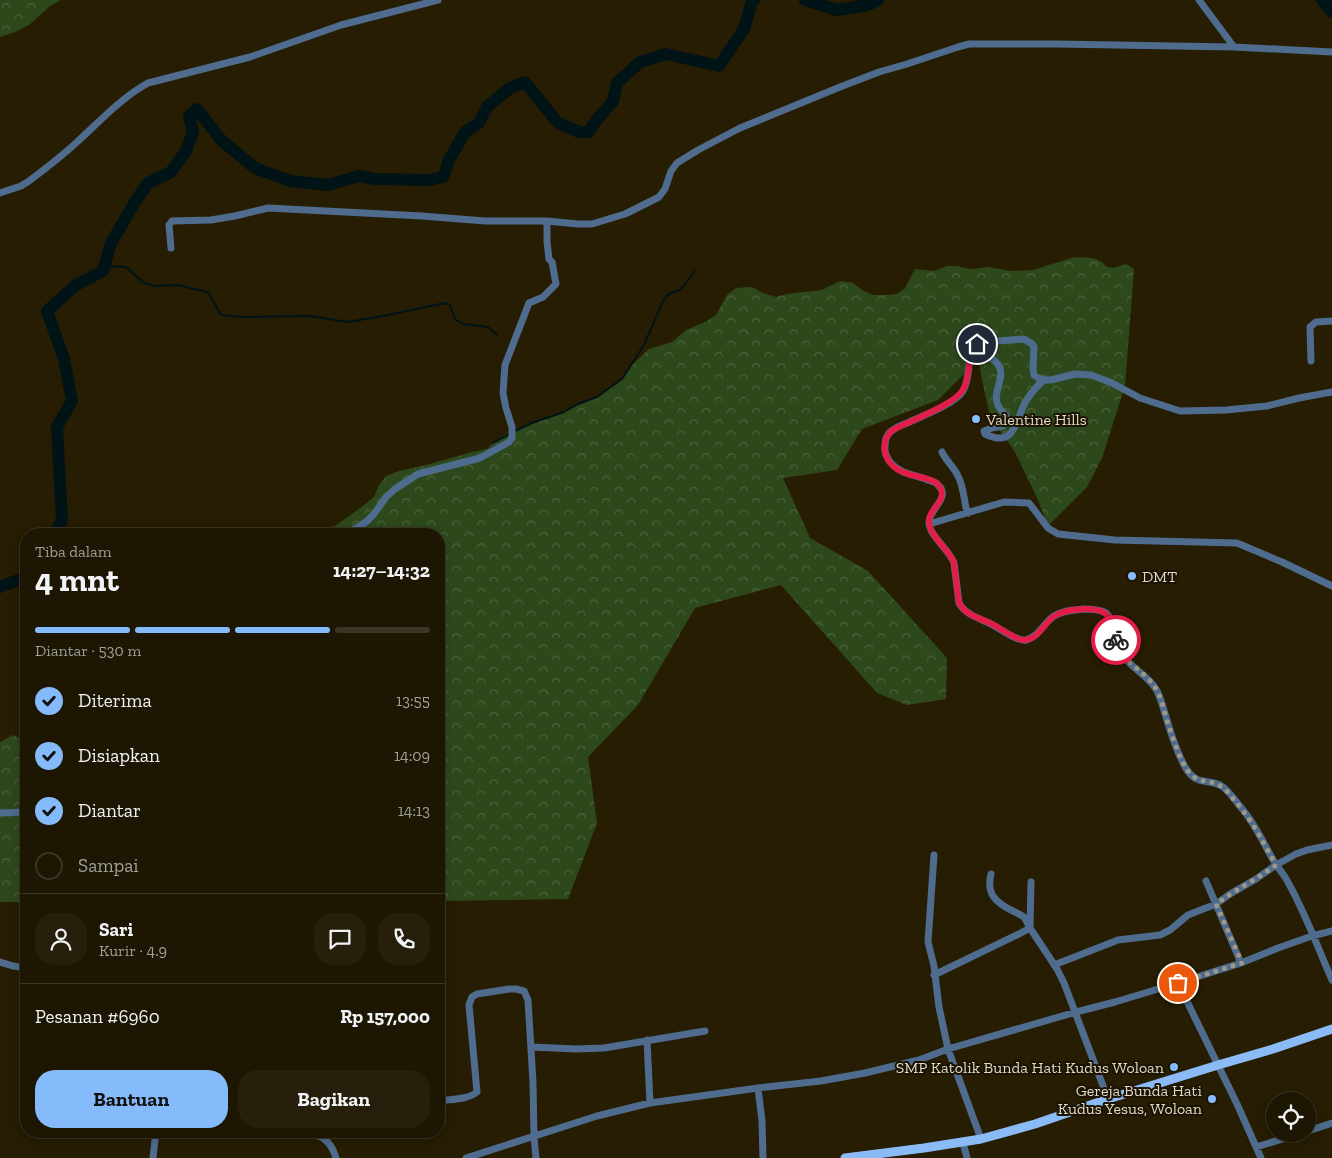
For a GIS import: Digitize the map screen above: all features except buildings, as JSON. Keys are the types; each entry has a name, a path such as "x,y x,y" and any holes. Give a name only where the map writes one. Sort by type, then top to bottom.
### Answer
{"main road":[{"path":"845,1158 981,1139 1035,1124 1108,1099 1332,1029"}],"street":[{"path":"0,193 22,186 29,181 78,142 112,109 138,88 148,83 236,61 341,24 438,0"},
{"path":"1199,0 1234,47"},
{"path":"171,248 169,225 172,221 211,220 268,208 485,221 547,221 592,224 626,214 658,197 665,189 671,172 677,163 740,128 879,72 969,44 1234,47 1332,52"},
{"path":"357,528 374,514 386,497 418,474 480,458 509,442 512,438 512,427 503,393 506,365 529,303 543,296 556,284 552,262 549,259 547,221"},
{"path":"1311,361 1310,327 1316,322 1332,321"},
{"path":"1332,392 1267,406 1226,410 1180,410 1140,398 1091,375 1075,374 1044,380 1034,375 1034,347 1024,339 982,342 971,350 966,383 961,394 956,399 891,431 885,441 887,458 898,470 938,484 941,488 942,499 930,516 930,524 933,532 952,557 958,597 962,608 966,612 1021,640 1031,638 1050,619 1063,612 1090,609 1106,613 1110,619 1120,652 1152,682 1156,689 1187,769 1198,780 1222,786 1254,825 1294,896 1332,980"},
{"path":"969,362 982,354 989,356 1000,366 1001,372 996,400 998,406 1006,414 1006,418 1003,426 984,431 985,434 991,437 1010,435 1026,400 1044,380"},
{"path":"942,452 959,476 966,508 969,513"},
{"path":"930,524 1004,502 1029,503 1048,528 1058,534 1115,540 1237,543 1332,586"},
{"path":"0,813 20,812"},
{"path":"1054,965 1122,939 1160,935 1170,930 1188,915 1216,904 1296,854 1332,845"},
{"path":"934,855 928,942 934,966 942,1024 948,1050 981,1139"},
{"path":"991,874 989,884 995,899 1023,916 1064,983 1108,1099"},
{"path":"1206,881 1242,963"},
{"path":"1030,928 1031,882"},
{"path":"934,975 1030,928"},
{"path":"466,1158 597,1116 650,1103 821,1081 866,1073 920,1060 1242,963 1278,948 1332,931"},
{"path":"0,962 20,967"},
{"path":"1178,983 1261,1158"},
{"path":"445,1100 464,1098 476,1092 469,1005 472,997 477,994 509,989 524,992 528,1000 536,1158"},
{"path":"531,1047 595,1048 705,1031"},
{"path":"647,1040 650,1103"},
{"path":"758,1088 762,1121 763,1158"},
{"path":"1316,1128 1332,1123"},
{"path":"153,1158 155,1138"},
{"path":"324,1138 330,1143 336,1158"},
{"path":"1256,1147 1272,1142"},
{"path":"963,1143 967,1158"}],"green space":[{"path":"0,0 61,0 50,6 29,25 0,37"},
{"path":"1075,257 1096,259 1107,267 1114,268 1126,264 1134,269 1125,386 1102,458 1087,487 1048,526 1015,452 990,417 974,341 967,371 938,400 862,429 837,470 783,478 810,538 868,571 947,658 946,699 907,705 877,693 781,585 695,608 638,705 588,757 597,823 568,899 445,901 445,528 324,528 335,526 374,497 379,485 386,476 487,449 505,435 597,397 622,379 631,366 649,349 672,342 686,330 716,315 727,295 736,288 752,287 776,297 821,290 841,281 853,283 873,295 886,295 897,294 905,288 915,269 934,271 947,266 957,266 974,269 988,267 1011,271 1033,270"},
{"path":"13,735 20,738 20,902 0,902 0,742"}],"waterway":[{"path":"58,528 62,521 57,427 72,401 64,359 47,311 76,285 103,271 111,243 148,183 171,172 186,151 193,132 189,116 197,109 222,141 255,168 290,181 328,185 359,176 375,179 429,180 443,177 449,160 465,132 479,123 487,107 510,88 525,82 558,123 579,132 589,132 613,101 617,83 640,62 666,54 719,66 744,29 752,1 754,0"},
{"path":"805,0 837,10 868,5 878,0"},
{"path":"1322,0 1332,12"},
{"path":"104,267 126,267 144,283 154,286 177,285 208,292 221,315 240,317 310,316 348,322 445,303 450,305 455,319 463,324 488,327 497,335"},
{"path":"515,431 597,397 622,379 644,345 663,301 670,293 678,291 684,286 695,270"},
{"path":"493,443 511,433"},
{"path":"0,587 20,579"}],"way so far":[{"path":"1116,640 1120,652 1152,682 1160,696 1167,721 1187,769 1198,780 1222,786 1254,825 1276,865 1216,904 1242,963 1178,983"}],"place":[{"name":"Valentine Hills","path":"976,419"},
{"name":"DMT","path":"1132,576"},
{"name":"SMP Katolik Bunda Hati Kudus Woloan","path":"1174,1067"},
{"name":"Gereja Bunda Hati Kudus Yesus, Woloan","path":"1212,1099"}],"route":[{"path":"977,344 971,350 966,383 961,394 956,399 891,431 884,446 887,458 898,470 938,484 941,488 942,499 930,516 930,527 952,557 959,603 966,612 1016,638 1026,640 1037,633 1050,619 1063,612 1090,609 1100,610 1106,613 1110,619 1116,640"}]}
